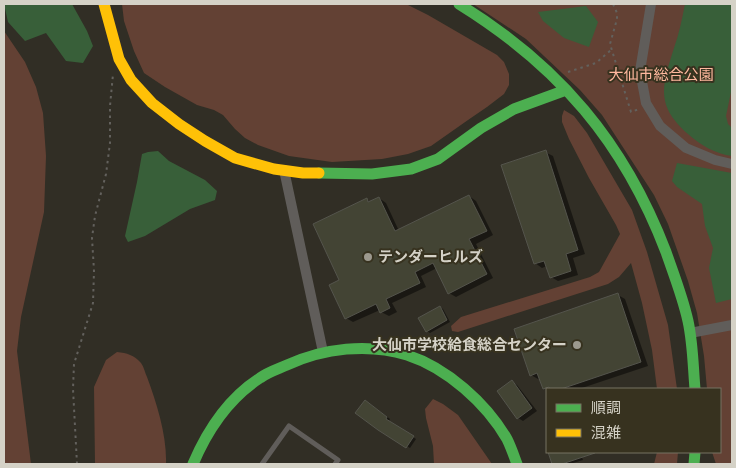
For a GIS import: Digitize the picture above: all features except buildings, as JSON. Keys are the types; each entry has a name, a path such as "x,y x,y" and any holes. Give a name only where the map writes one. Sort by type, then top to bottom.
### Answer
{"street":[{"path":"104,4 119,60 132,80 152,103 179,124 235,158 274,169 311,173 372,174 411,168 438,159 481,128 514,110 566,90"},
{"path":"459,4 480,16 534,58 591,117 619,157 645,202 669,261 690,333 695,388"},
{"path":"652,4 640,71 646,103 660,126 686,148 715,160 732,164"},
{"path":"284,170 324,352"},
{"path":"690,333 732,325"},
{"path":"193,464 216,421 237,397 260,378 293,362 324,352 354,348 378,348 410,356 438,369 466,390 488,413 507,440 517,464"}],"lane":[{"path":"262,464 288,426 338,460 335,464"}],"path":[{"path":"613,4 617,19 610,44 631,112 648,106"},
{"path":"551,76 591,66 612,50"},
{"path":"77,464 73,389 74,364 93,303 92,238 95,216 106,174 110,143 110,106 113,76 119,60"}],"green space":[{"path":"122,4 406,4 497,55 504,62 509,74 509,85 504,94 431,146 408,154 382,159 332,162 289,156 258,145 245,138 223,115 197,105 144,73 124,21"},
{"name":"大仙市総合公園","path":"473,4 732,4 732,464 716,464 712,453 721,453 721,388 707,388 697,313 668,224 654,195 602,115 580,90 526,39"},
{"path":"4,31 25,62 36,87 43,113 46,156 44,212 21,317 17,351 31,464 4,464"},
{"path":"564,110 574,116 587,133 632,210 647,252 668,325 677,388 657,388 652,350 631,263 619,277 608,284 458,332 452,331 451,326 461,317 590,277 599,272 620,234 569,139 562,122"},
{"path":"117,352 133,356 143,366 161,420 166,464 95,464 94,387 106,360"},
{"path":"433,399 458,415 492,464 434,464 433,446 425,409"},
{"path":"657,453 678,453 677,464 654,464"}],"shaded area":[{"path":"4,4 72,4 93,46 83,63 66,61 46,33 25,41 8,22"},
{"path":"685,4 732,4 732,87 726,116 728,124 732,128 732,156 714,151 693,138 677,124 666,104 664,84 666,73 679,32"},
{"path":"586,6 598,22 589,47 564,38 543,21 538,12"},
{"path":"158,151 169,161 205,180 217,191 215,200 190,209 145,236 128,242 125,236 142,154"},
{"path":"677,163 732,173 732,299 716,303 709,268 713,248 705,226 702,204 677,187 672,181"}],"traffic: fast":[{"path":"459,4 528,53 557,81 584,110 630,176 649,212 666,252 684,304 691,338 695,388"},
{"path":"319,173 372,174 411,169 438,159 481,128 514,109 566,90"},
{"path":"193,464 205,439 220,416 238,395 263,376 301,359 331,351 362,348 392,351 407,355 422,361 451,378 477,400 498,426 507,439 517,464"},
{"path":"694,464 695,453"}],"traffic: slow":[{"path":"104,4 119,59 131,80 152,103 179,124 235,158 274,169 319,173"}],"place":[{"name":"テンダーヒルズ","path":"368,257"},
{"name":"大仙市学校給食総合センター","path":"577,345"}]}
